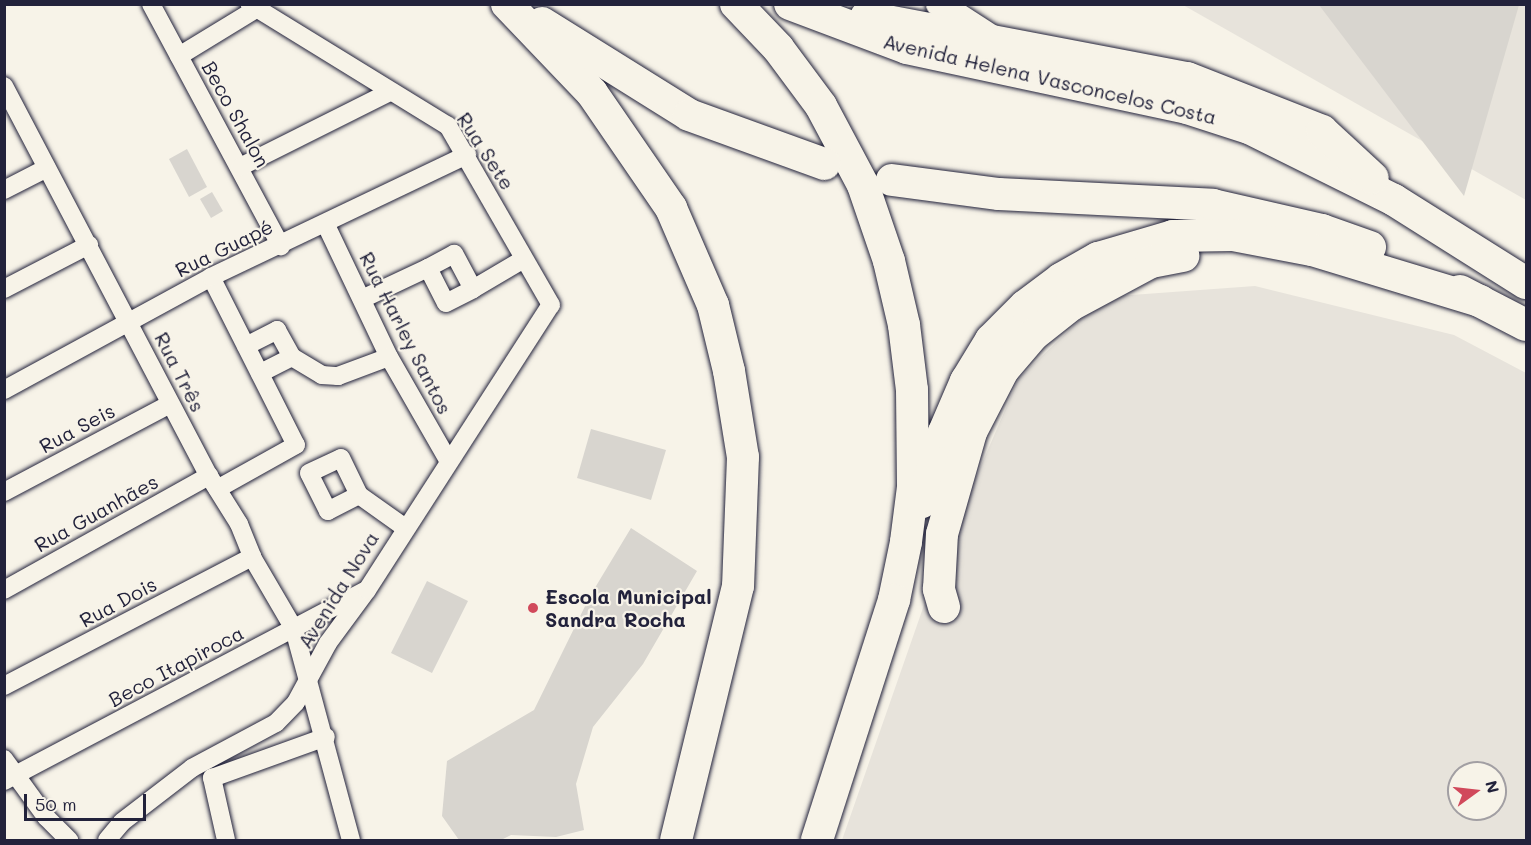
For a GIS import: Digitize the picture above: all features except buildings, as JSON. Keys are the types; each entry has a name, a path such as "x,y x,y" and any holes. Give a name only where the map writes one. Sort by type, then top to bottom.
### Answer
{"highway":[{"path":"507,4 592,93 671,208 713,306 729,371 743,457 738,586 676,840"},
{"path":"514,4 689,115 824,164"},
{"path":"736,4 778,48 820,106 858,175 877,228 904,325 912,390 913,487 906,542 894,600 817,840"},
{"name":"Avenida Helena Vasconcelos Costa","path":"790,4 906,48 1186,108 1249,128 1394,200 1527,283"},
{"path":"797,4 904,14 993,39 1187,78 1322,131 1394,200"},
{"path":"892,180 999,194 1213,206 1270,216 1365,245 1527,325"},
{"path":"906,542 944,432 966,381 992,340 1025,306 1061,279 1098,258 1173,236 1233,235 1312,250 1480,301"},
{"path":"944,607 939,579 942,534 971,432 1003,370 1033,335 1071,305 1151,262 1209,251 1312,250"}],"street":[{"name":"Beco Shalon","path":"152,4 280,246"},
{"path":"939,4 993,39"},
{"path":"179,56 253,7"},
{"name":"Rua Sete","path":"253,7 390,92 433,114 448,126 467,155 551,305"},
{"path":"240,167 390,92"},
{"name":"Rua Três","path":"6,93 89,245 171,404 238,524 252,557 294,629 326,737 351,840"},
{"name":"Rua Guapé","path":"4,390 211,277 326,225 467,155"},
{"path":"4,190 47,168"},
{"name":"Rua Harley Santos","path":"326,225 389,357 448,460"},
{"path":"4,289 89,245"},
{"path":"362,299 454,254 473,289"},
{"path":"428,268 446,303 524,259"},
{"path":"211,277 328,511 359,495"},
{"name":"Avenida Nova","path":"107,840 122,822 192,768 276,723 309,681 328,643 367,590 404,527 551,305"},
{"path":"246,346 278,330 292,357 322,375 338,376 389,357"},
{"path":"260,373 292,357"},
{"name":"Rua Seis","path":"4,492 171,404"},
{"name":"Rua Guanhães","path":"4,590 213,482 296,446"},
{"path":"309,473 341,458 359,495 404,527"},
{"name":"Rua Dois","path":"4,686 252,557"},
{"name":"Beco Itapiroca","path":"9,779 367,590"},
{"path":"226,840 212,778 326,737"},
{"path":"4,759 9,779 69,840"}],"shaded area":[{"path":"1183,5 1526,5 1526,200"},
{"path":"1319,5 1519,5 1464,196"},
{"path":"187,149 207,187 189,197 169,159"},
{"path":"212,192 223,211 211,218 200,199"},
{"path":"1255,286 1454,335 1526,373 1526,840 842,840 938,565 1019,378 1104,297"},
{"path":"591,429 666,450 651,500 577,478"},
{"path":"631,528 697,571 643,664 593,727 576,784 584,830 556,837 511,835 501,840 459,840 442,816 447,761 534,710 590,596"},
{"path":"427,581 468,601 432,673 391,653"}],"place":[{"name":"Escola Municipal Sandra Rocha","path":"533,608"}]}
